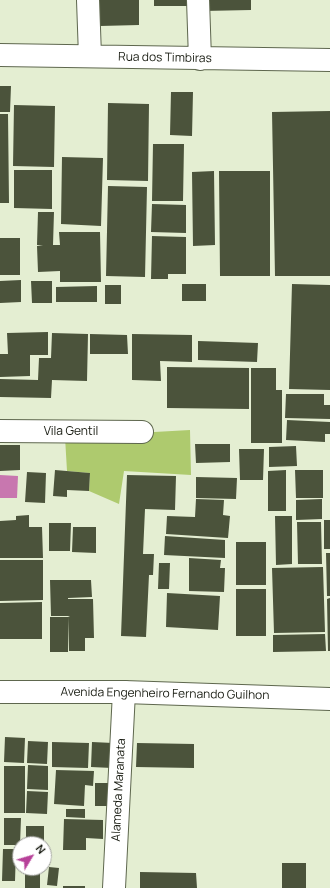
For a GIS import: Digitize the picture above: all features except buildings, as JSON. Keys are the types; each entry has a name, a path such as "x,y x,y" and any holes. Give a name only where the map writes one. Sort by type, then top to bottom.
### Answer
{"street":[{"path":"88,0 90,56"},
{"path":"198,0 200,59"},
{"name":"Rua dos Timbiras","path":"0,55 330,60"},
{"name":"Vila Gentil","path":"0,431 142,432"},
{"name":"Avenida Engenheiro Fernando Guilhon","path":"0,692 124,692 330,699"},
{"name":"Alameda Maranata","path":"114,888 124,692"}],"green space":[{"path":"190,430 191,475 124,471 119,504 89,491 90,473 67,471 65,437"}],"shaded area":[{"path":"0,475 18,476 17,498 0,498"}]}
